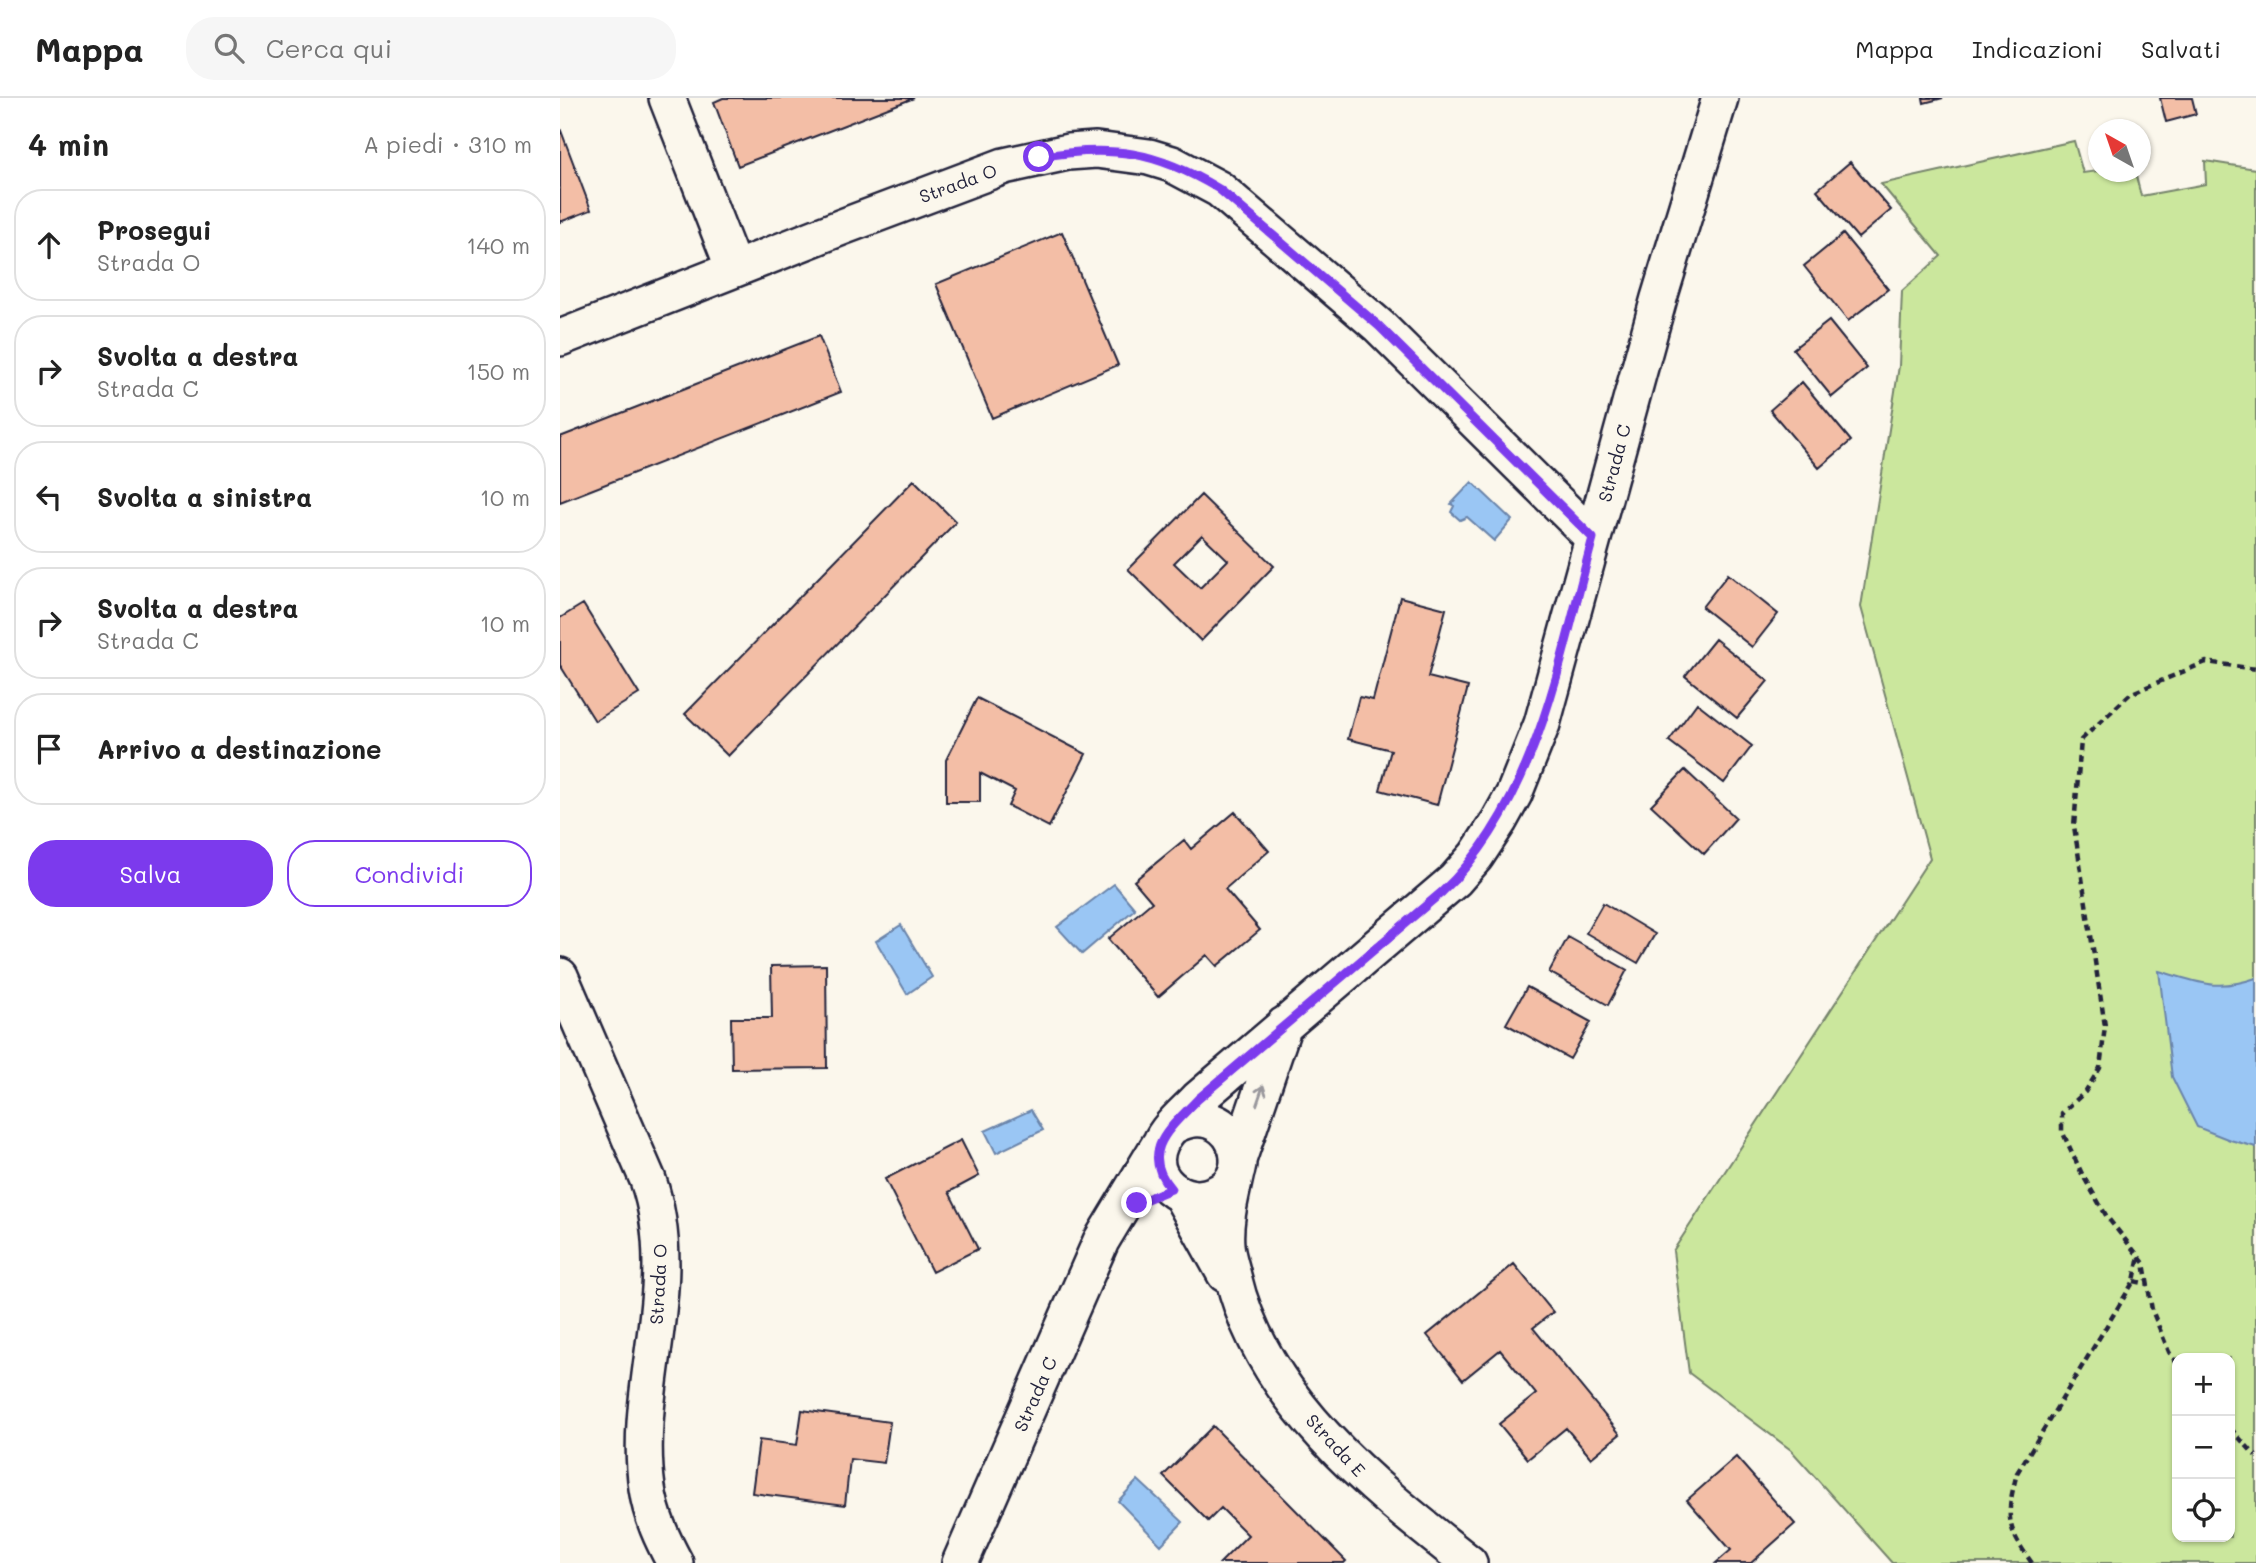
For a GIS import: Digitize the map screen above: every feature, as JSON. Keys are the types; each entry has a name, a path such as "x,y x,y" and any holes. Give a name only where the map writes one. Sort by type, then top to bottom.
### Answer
{"street":[{"path":"667,98 734,269"},
{"name":"Strada C","path":"961,1563 1109,1225 1166,1136 1198,1099 1442,892 1476,856 1492,834 1514,794 1542,724 1659,298 1720,98"},
{"name":"Strada O","path":"560,338 1004,166 1039,157 1096,150 1149,156 1189,172 1219,189 1379,326 1593,538"},
{"name":"Strada O","path":"560,976 648,1180 658,1213 662,1272 646,1423 646,1487 652,1513 675,1563"},
{"path":"1237,1166 1236,1146 1230,1134 1220,1124 1195,1118 1184,1120 1166,1136 1158,1169 1176,1192 1204,1198 1217,1194 1228,1185 1237,1166 1284,1025"},
{"name":"Strada E","path":"1237,1166 1226,1216 1226,1247 1238,1299 1251,1333 1271,1370 1312,1421 1390,1501 1469,1563"},
{"name":"Strada C","path":"1109,1225 1137,1203 1176,1192"},
{"name":"Strada E","path":"1176,1192 1238,1299"}],"path":[{"path":"2172,1356 2152,1310 2144,1263 2107,1217 2082,1174 2062,1131 2062,1113 2085,1092 2100,1068 2105,1026 2074,826 2081,740 2130,694 2206,662 2256,669"},
{"path":"2032,1563 2016,1541 2008,1508 2017,1473 2134,1281 2139,1256"},
{"path":"2134,1281 2148,1283"},
{"path":"2235,1434 2256,1456"}],"green space":[{"path":"2074,141 2083,173 2088,172 2088,182 2138,182 2141,196 2206,184 2205,161 2256,169 2256,1563 1892,1563 1791,1450 1689,1373 1673,1251 1930,858 1861,607 1899,366 1902,291 1941,256 1881,184"}],"water":[{"path":"1472,482 1512,520 1494,541 1467,517 1460,520 1451,512 1454,506 1451,504"},
{"path":"1114,884 1135,909 1082,954 1057,927"},
{"path":"901,925 932,977 907,994 876,941"},
{"path":"2159,971 2196,982 2218,985 2256,978 2256,1147 2197,1127 2172,1077"},
{"path":"1031,1110 1043,1130 996,1153 985,1131"},
{"path":"1138,1480 1183,1522 1161,1545 1118,1501"}],"building":[{"path":"723,98 914,98 738,166 714,102"},
{"path":"1923,98 1943,98 1924,103"},
{"path":"2160,98 2192,98 2196,114 2166,122"},
{"path":"560,128 591,210 560,222"},
{"path":"1850,162 1891,210 1858,238 1817,190"},
{"path":"1062,232 1118,365 992,418 936,284"},
{"path":"1843,234 1888,289 1848,321 1804,266"},
{"path":"1829,321 1867,368 1832,397 1793,349"},
{"path":"819,336 841,392 560,502 560,437"},
{"path":"1802,382 1851,441 1819,468 1770,410"},
{"path":"914,480 956,522 728,756 685,714"},
{"path":"1201,495 1274,566 1201,641 1128,569","holes":["1202,535 1228,560 1200,588 1174,563"]},
{"path":"1728,574 1778,614 1752,647 1702,607"},
{"path":"1400,597 1446,609 1428,677 1468,687 1437,805 1380,790 1391,750 1348,739 1359,697 1373,700"},
{"path":"583,604 639,694 595,721 560,665 560,618"},
{"path":"1715,639 1768,681 1737,718 1685,676"},
{"path":"977,698 1086,754 1049,827 1008,806 1015,791 980,773 980,802 946,802 946,760"},
{"path":"1697,703 1752,746 1724,783 1669,741"},
{"path":"1685,770 1736,818 1704,854 1651,805"},
{"path":"1235,812 1269,851 1225,889 1260,930 1217,966 1207,955 1158,997 1108,939 1152,902 1134,881 1184,840 1191,849"},
{"path":"1603,903 1655,934 1638,963 1586,933"},
{"path":"1568,937 1627,970 1608,1005 1549,972"},
{"path":"826,965 827,1068 732,1069 731,1018 772,1018 771,966"},
{"path":"1527,987 1591,1022 1570,1059 1506,1024"},
{"path":"961,1140 979,1176 949,1192 978,1249 932,1272 885,1179"},
{"path":"1514,1264 1553,1312 1533,1328 1620,1434 1591,1458 1566,1428 1528,1459 1499,1424 1536,1394 1500,1350 1463,1380 1427,1335"},
{"path":"802,1410 890,1422 884,1463 850,1459 845,1505 752,1493 759,1440 797,1445"},
{"path":"1213,1426 1346,1561 1344,1563 1220,1563 1248,1535 1221,1508 1208,1521 1163,1476"},
{"path":"1736,1457 1795,1524 1751,1563 1716,1563 1731,1550 1687,1500"}],"route":[{"path":"1039,157 1096,150 1149,156 1198,176 1219,189 1379,326 1593,538 1542,724 1514,794 1476,856 1442,892 1198,1099 1158,1145 1158,1169 1171,1189 1137,1203"}]}
